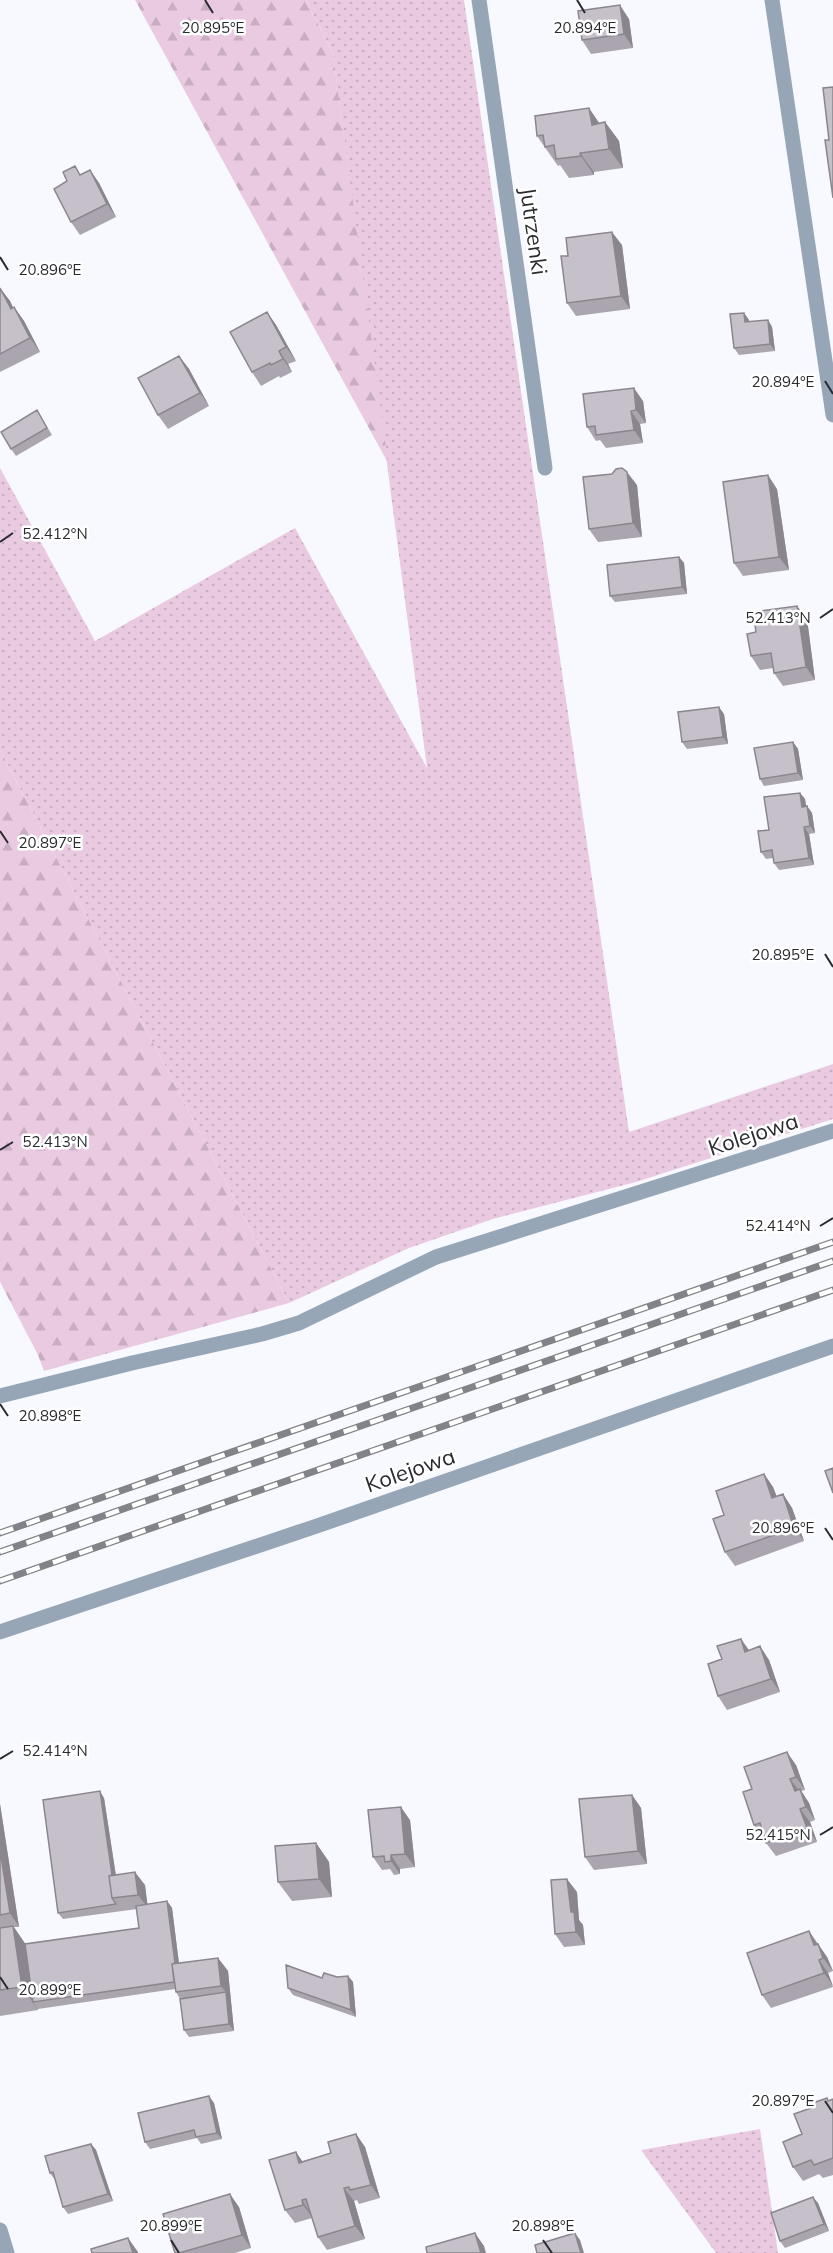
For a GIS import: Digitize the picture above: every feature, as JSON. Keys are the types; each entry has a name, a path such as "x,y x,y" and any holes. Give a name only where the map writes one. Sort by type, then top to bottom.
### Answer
{"street":[{"name":"Jutrzenki","path":"479,0 545,468"},
{"path":"772,0 833,415"},
{"name":"Kolejowa","path":"0,1396 262,1334 298,1323 436,1257 688,1179 833,1131"},
{"name":"Kolejowa","path":"0,1632 322,1524 833,1346"},
{"path":"0,2230 7,2253"}],"green space":[{"path":"135,0 306,0 333,54 388,463"},
{"path":"306,0 464,0 629,1132 833,1064 833,1119 636,1182 493,1219 409,1248 289,1303 0,750 0,468 95,641 295,528 427,768 333,54"},
{"path":"0,750 289,1303 44,1371 0,1282"},
{"path":"760,2129 778,2253 716,2253 641,2150"}],"building":[{"path":"620,5 624,34 582,40 578,11"},
{"path":"833,87 833,198 825,140 829,140 823,88"},
{"path":"589,108 592,125 605,122 609,149 556,159 554,145 545,147 543,135 537,136 535,116"},
{"path":"75,166 80,175 90,170 107,204 71,222 54,189 67,181 63,172"},
{"path":"612,232 621,296 567,303 561,256 568,256 566,238"},
{"path":"0,288 11,309 14,307 30,338 0,354"},
{"path":"267,312 286,347 279,351 283,359 252,372 230,332"},
{"path":"744,313 745,322 768,320 770,344 734,348 730,314"},
{"path":"179,356 200,393 158,415 138,378"},
{"path":"634,388 636,410 631,411 634,430 596,435 595,426 587,427 583,394"},
{"path":"37,410 47,428 11,449 1,432"},
{"path":"622,468 627,472 633,523 589,529 583,477 612,474 616,469"},
{"path":"768,475 779,557 734,563 723,482"},
{"path":"679,557 682,587 610,596 607,565"},
{"path":"797,606 806,667 774,673 771,653 751,656 747,634 756,632 753,612"},
{"path":"719,707 723,737 682,742 678,712"},
{"path":"793,742 798,773 760,779 754,748"},
{"path":"800,793 802,807 807,806 810,826 804,827 809,858 774,863 772,850 761,852 758,831 769,830 764,797"},
{"path":"833,1468 833,1493 825,1471"},
{"path":"764,1474 772,1498 783,1494 794,1528 725,1552 713,1519 724,1515 716,1491"},
{"path":"741,1639 745,1652 760,1646 771,1679 718,1696 708,1664 722,1659 717,1646"},
{"path":"787,1752 796,1777 790,1779 795,1791 800,1789 806,1807 800,1809 807,1828 766,1843 760,1823 754,1825 743,1792 752,1789 744,1767"},
{"path":"100,1791 112,1875 109,1876 112,1898 116,1904 58,1913 43,1800"},
{"path":"632,1795 638,1851 585,1857 579,1799"},
{"path":"401,1807 405,1854 391,1855 391,1861 385,1862 384,1856 373,1857 368,1810"},
{"path":"316,1843 319,1879 278,1882 275,1846"},
{"path":"0,1850 10,1913 0,1915"},
{"path":"135,1872 138,1895 112,1898 109,1876"},
{"path":"567,1879 576,1932 555,1934 551,1880"},
{"path":"167,1901 175,1963 172,1964 174,1982 33,2002 25,1944 139,1928 136,1906"},
{"path":"13,1926 22,1987 0,1990 0,1928"},
{"path":"809,1931 814,1945 818,1944 823,1958 819,1960 824,1973 762,1995 747,1953"},
{"path":"218,1958 221,1986 176,1992 172,1964"},
{"path":"286,1965 322,1978 324,1973 337,1977 348,1976 351,2010 288,1988"},
{"path":"226,1992 229,2024 184,2030 180,1999"},
{"path":"209,2096 217,2133 196,2137 194,2130 145,2142 138,2113"},
{"path":"827,2098 828,2101 833,2099 833,2158 814,2165 811,2160 793,2167 783,2142 802,2134 794,2114 811,2108 810,2104"},
{"path":"356,2134 371,2185 350,2190 349,2187 344,2188 355,2226 318,2237 306,2199 302,2200 303,2205 285,2210 269,2160 296,2152 299,2163 331,2153 328,2142"},
{"path":"91,2144 108,2194 63,2207 53,2172 50,2173 45,2156"},
{"path":"230,2194 242,2235 175,2253 163,2214"},
{"path":"813,2197 824,2224 780,2241 771,2213"},
{"path":"475,2233 481,2253 427,2253 426,2247"},
{"path":"575,2233 581,2253 537,2253 535,2245"},
{"path":"128,2238 133,2253 92,2253 91,2249"}],"railway":[{"path":"0,1533 833,1242"},
{"path":"0,1552 833,1261"},
{"path":"0,1581 833,1290"}]}
